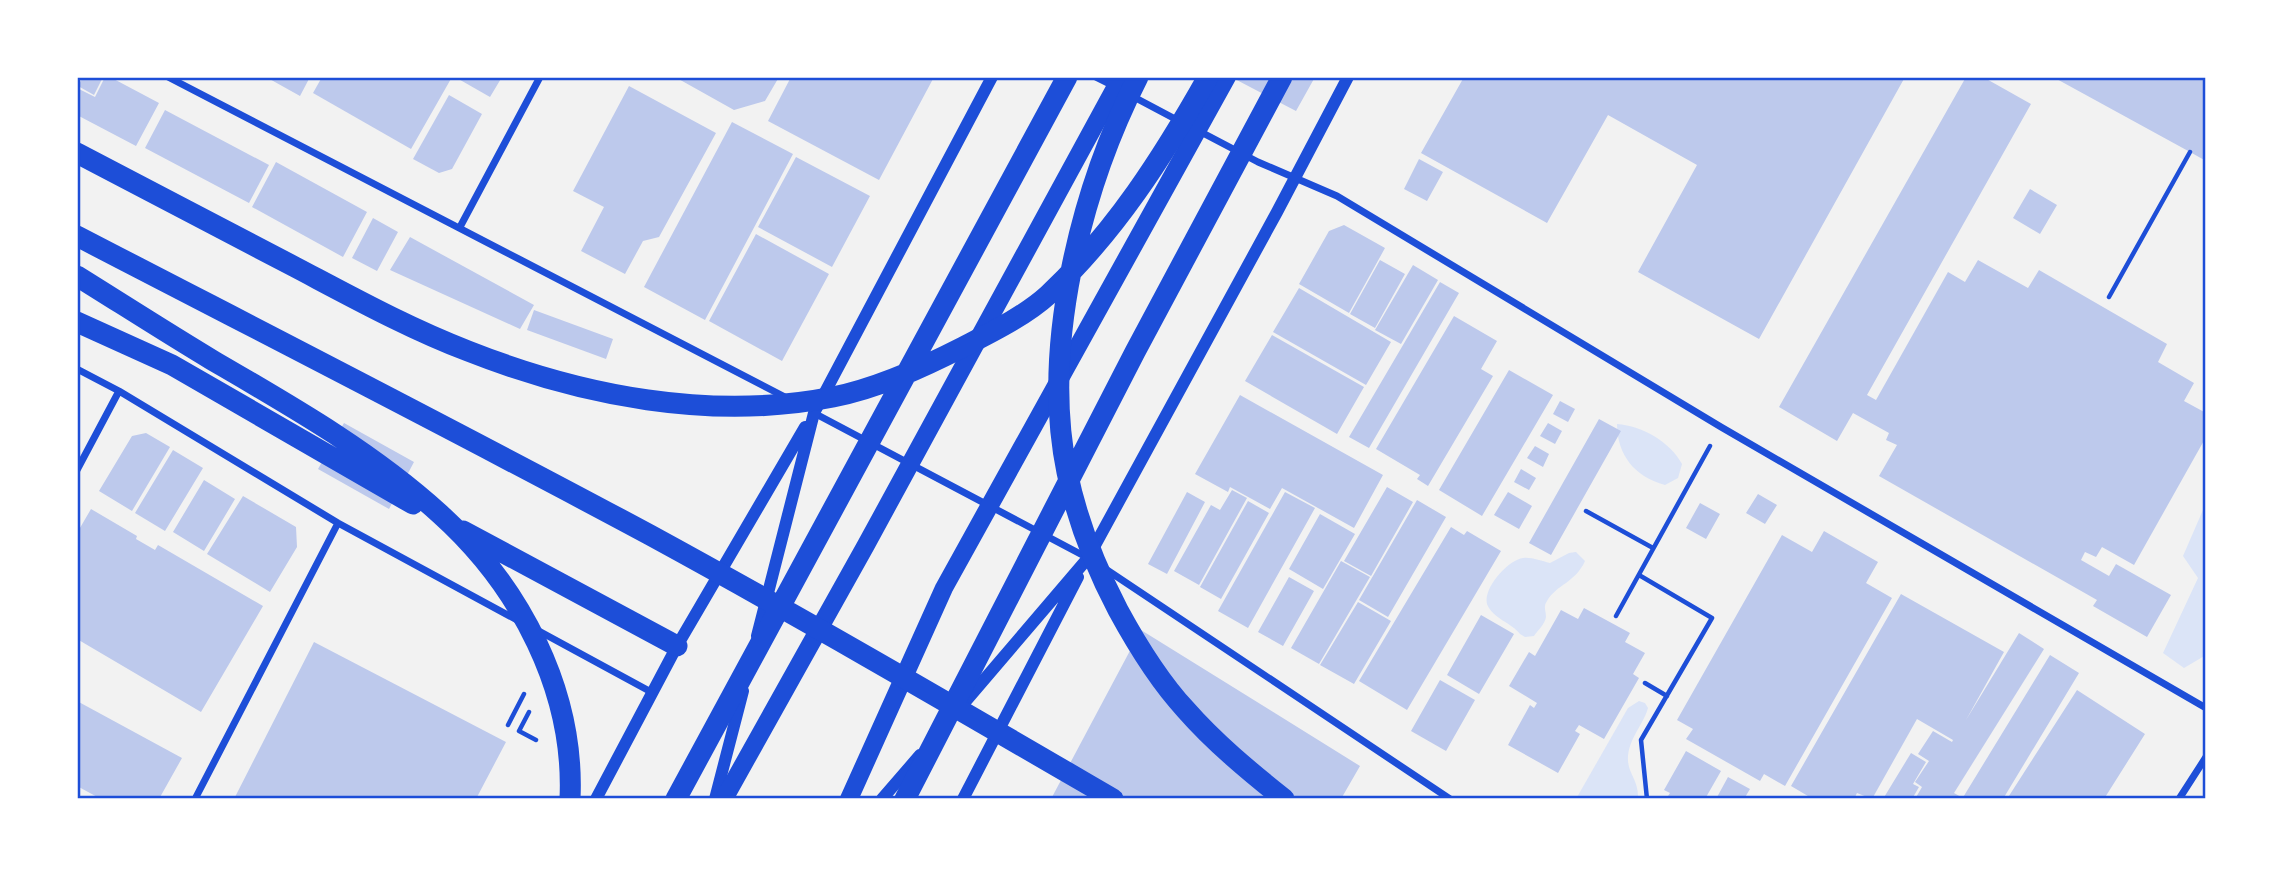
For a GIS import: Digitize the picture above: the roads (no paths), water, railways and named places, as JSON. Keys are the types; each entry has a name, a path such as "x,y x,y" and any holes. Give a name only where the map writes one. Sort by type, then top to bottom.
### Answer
{"highway":[{"path":"676,799 1067,77"},
{"path":"1138,77 1106,149 1083,221 1067,293 1060,359 1060,400 1066,470 1080,524 1103,582 1136,644 1185,710 1239,764 1284,799"},
{"path":"77,153 395,319 468,351 526,372 604,393 712,407 775,404 832,397 881,384 939,359 993,331 1045,298 1092,251 1132,201 1172,141 1208,77"},
{"path":"905,799 1135,352 1282,77"},
{"path":"77,236 438,422 652,537 875,660 1114,799"},
{"path":"77,276 313,419 405,484 442,515 499,579 538,645 563,715 569,751 570,799"},
{"path":"77,322 172,365 363,477 677,646"}],"main road":[{"path":"724,799 1121,77"},
{"path":"849,799 944,588 1227,77"}],"street":[{"path":"168,77 460,227 1088,558 1450,799"},
{"path":"460,227 540,77"},
{"path":"596,799 677,646 814,413 992,77"},
{"path":"1096,77 1258,162 1337,196 1721,427 2206,708"},
{"path":"963,799 1088,558 1348,77"},
{"path":"77,369 119,391 338,523 653,693"},
{"path":"77,470 119,391"},
{"path":"715,799 814,413"},
{"path":"195,799 338,523"},
{"path":"882,799 1088,558"},
{"path":"2179,799 2206,757"}]}
